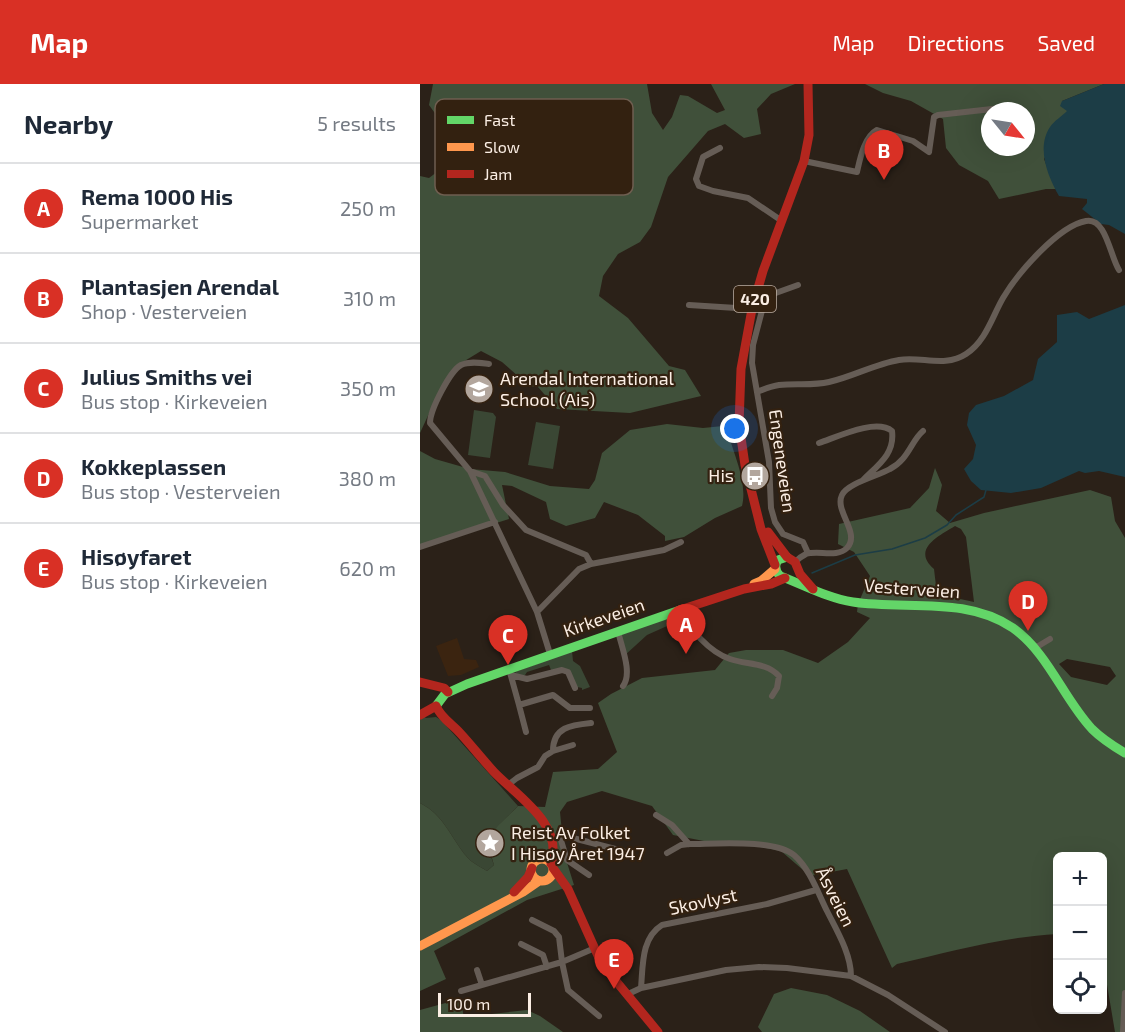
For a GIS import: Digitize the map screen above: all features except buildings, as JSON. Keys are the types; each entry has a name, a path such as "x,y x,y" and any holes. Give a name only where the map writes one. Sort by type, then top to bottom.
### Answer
{"main road":[{"name":"420","path":"786,578 780,576 775,567 761,529 744,465 739,424 741,369 752,309 763,271 804,161 809,135 808,84"},
{"name":"420","path":"759,519 774,542 814,590"},
{"path":"775,567 781,558 793,562 795,573 786,578"},
{"name":"Kirkeveien","path":"448,692 510,672 550,654 744,589 761,581 775,567"},
{"name":"Kirkeveien","path":"744,589 771,584 786,578"},
{"name":"Vesterveien","path":"786,578 808,589 854,602 948,606 988,615 1014,629 1035,648 1093,729 1110,746 1125,753"},
{"path":"420,682 444,688 448,692 438,704 420,715"},
{"path":"420,946 552,875 555,837 540,814 508,785 444,718 438,704"},
{"path":"501,903 520,887 555,837"},
{"path":"540,860 552,866 568,889 606,969 658,1032"},
{"path":"532,868 534,877 551,883 571,897"}],"street":[{"path":"804,161 857,172 867,143 872,133 877,130 914,141 928,152 934,117 981,110"},
{"path":"720,148 703,157 696,179 699,186 748,198 782,222"},
{"name":"Engeneveien","path":"757,392 778,385 811,385 831,382 899,360 933,362 964,356 984,336 1004,297 1035,259 1059,236 1075,225 1086,221 1099,224 1113,261 1119,270"},
{"name":"Engeneveien","path":"798,285 773,294 764,303 753,345 752,363 769,462 771,508 775,522 783,534 803,542 808,553"},
{"path":"689,305 752,309"},
{"path":"489,364 467,363 459,366 448,379 430,418 430,423 470,471 537,612 550,654"},
{"path":"819,442 869,427 880,426 892,431 891,450 861,482"},
{"path":"793,562 808,553 838,552 848,546 851,541 850,532 840,501 845,490 893,468 909,452 923,431"},
{"path":"470,471 485,476 502,505 526,530 586,555 591,564"},
{"path":"420,547 495,522"},
{"path":"537,612 579,569 591,564 664,550 681,542"},
{"path":"679,610 700,637 727,658 772,668 779,676 777,688 772,696"},
{"path":"618,631 627,674 626,682 622,686"},
{"path":"1035,648 1050,639"},
{"name":"Kirkeveien","path":"510,672 527,679 562,670 568,672 575,688"},
{"path":"510,672 526,732"},
{"path":"519,705 553,695 570,708 590,708"},
{"path":"553,751 554,737 560,731 575,724 591,723"},
{"path":"508,785 538,767 545,756 553,751 573,745"},
{"path":"656,815 672,825 689,844"},
{"path":"555,837 586,840 623,851"},
{"path":"555,837 567,860 589,875"},
{"name":"Åsveien","path":"667,853 681,845 689,844 768,845 794,855 805,868 847,954 851,976"},
{"name":"Skovlyst","path":"641,988 649,937 662,926 767,904 816,890"},
{"path":"532,920 554,931 560,937 568,990 599,1016"},
{"path":"521,944 543,955 547,967"},
{"path":"461,991 547,967 595,948"},
{"path":"626,995 641,988 698,975 759,967 787,968 851,976 888,995 945,1032"},
{"path":"477,970 482,985"},
{"path":"1123,1032 1125,993"}],"shaded area":[{"path":"457,638 464,659 476,660 479,667 461,675 448,676 436,646"}],"green space":[{"path":"433,84 647,84 652,113 663,130 672,117 680,95 688,96 717,113 725,110 711,84 795,84 771,94 757,109 761,134 744,138 725,124 708,131 668,177 651,227 640,242 618,254 603,276 599,296 628,318 669,366 685,370 701,396 630,413 557,409 538,387 529,386 502,362 481,351 458,365 437,396 420,433 420,176 429,178 435,173 435,195 633,195 633,99 435,99 435,113 429,105"},
{"path":"865,84 1104,84 1062,101 1068,111 1044,159 1056,189 999,199 988,181 959,165 946,148 943,119 911,101 883,93"},
{"path":"474,410 493,413 496,417 490,458 468,455"},
{"path":"536,422 560,426 553,469 528,465"},
{"path":"667,424 703,428 723,426 727,430 743,488 742,506 715,518 684,537 665,541 665,536 638,515 604,502 595,518 566,526 550,519 546,502 512,486 502,485 509,519 420,547 420,451 435,459 470,469 505,472 550,486 589,489 595,480 602,453 630,430"},
{"path":"935,468 942,485 936,511 950,523 984,513 1090,490 1111,497 1115,521 1125,538 1125,1032 1115,1032 1107,985 1107,852 1053,852 1053,934 1017,938 977,946 897,964 892,968 847,869 810,876 781,851 673,835 652,806 602,791 567,802 560,812 564,853 574,885 527,900 434,951 446,979 420,991 420,803 441,820 469,859 487,871 494,865 490,845 494,831 518,806 545,807 553,772 598,769 617,752 598,703 611,694 642,678 715,670 729,653 746,650 783,650 818,663 848,642 870,618 857,612 870,576 854,552 838,544 839,524 910,508 929,488","holes":["955,526 961,529 966,537 974,602 942,595 936,586 934,569 925,555 926,549 935,539","1067,659 1110,667 1116,676 1107,685 1071,677 1059,664"]},
{"path":"675,615 678,618 676,622 647,635 624,656 619,634"},
{"path":"572,651 573,661 580,666 590,687 582,690 577,687 570,673 551,670 549,665 527,672 525,675 518,675 515,672"},
{"path":"423,716 436,717 441,720 518,806 501,823 489,851 494,865 487,871 469,859 441,820 420,803 420,718"},
{"path":"791,988 827,995 860,1011 890,1032 762,1032 758,1027 774,994"},
{"path":"460,999 464,1017 527,1010 563,1032 420,1032 420,1010"}],"water":[{"path":"1104,84 1125,84 1125,234 1109,225 1101,224 1082,209 1087,199 1059,196 1045,162 1046,135 1050,127 1067,111 1060,106 1062,101"},
{"path":"1125,305 1125,477 1099,471 1085,473 1079,471 1041,488 1011,493 981,490 971,481 964,469 973,459 976,445 967,425 969,413 976,405 1004,396 1033,380 1038,359 1057,342 1057,315 1077,312 1089,319"}],"waterway":[{"path":"812,573 855,555 892,549 925,538 947,525 956,515 984,497 986,490"}],"traffic: fast":[{"path":"787,557 778,560 776,564 776,570 780,576 834,598 873,604 956,608 995,618 1013,628 1036,650 1072,704 1092,729 1125,753"},
{"path":"436,706 445,694 467,684 680,610"}],"traffic: slow":[{"path":"754,584 775,569"},
{"path":"542,859 552,866 553,870 546,880 542,881 532,874 531,870 538,860 542,859"},
{"path":"420,946 523,892 539,881"}],"traffic: jam":[{"path":"775,565 761,529 745,465 739,424 741,369 752,309 763,271 804,161 809,135 808,84"},
{"path":"768,532 787,557 795,562 800,574 813,589"},
{"path":"680,610 785,578"},
{"path":"420,682 444,688 448,692"},
{"path":"436,706 494,772 526,801 545,824 551,836 553,850 551,864"},
{"path":"420,715 436,706"},
{"path":"514,892 528,877 532,868"},
{"path":"553,868 568,889 606,969 658,1032"}],"place":[{"name":"Plantasjen Arendal","path":"884,180"},
{"name":"Arendal International School (Ais)","path":"479,389"},
{"name":"His","path":"755,476"},
{"name":"Kokkeplassen","path":"1028,631"},
{"name":"Rema 1000 His","path":"686,654"},
{"name":"Julius Smiths vei","path":"508,665"},
{"name":"Reist Av Folket I Hisøy Året 1947","path":"490,843"},
{"name":"Hisøyfaret","path":"614,989"}]}
